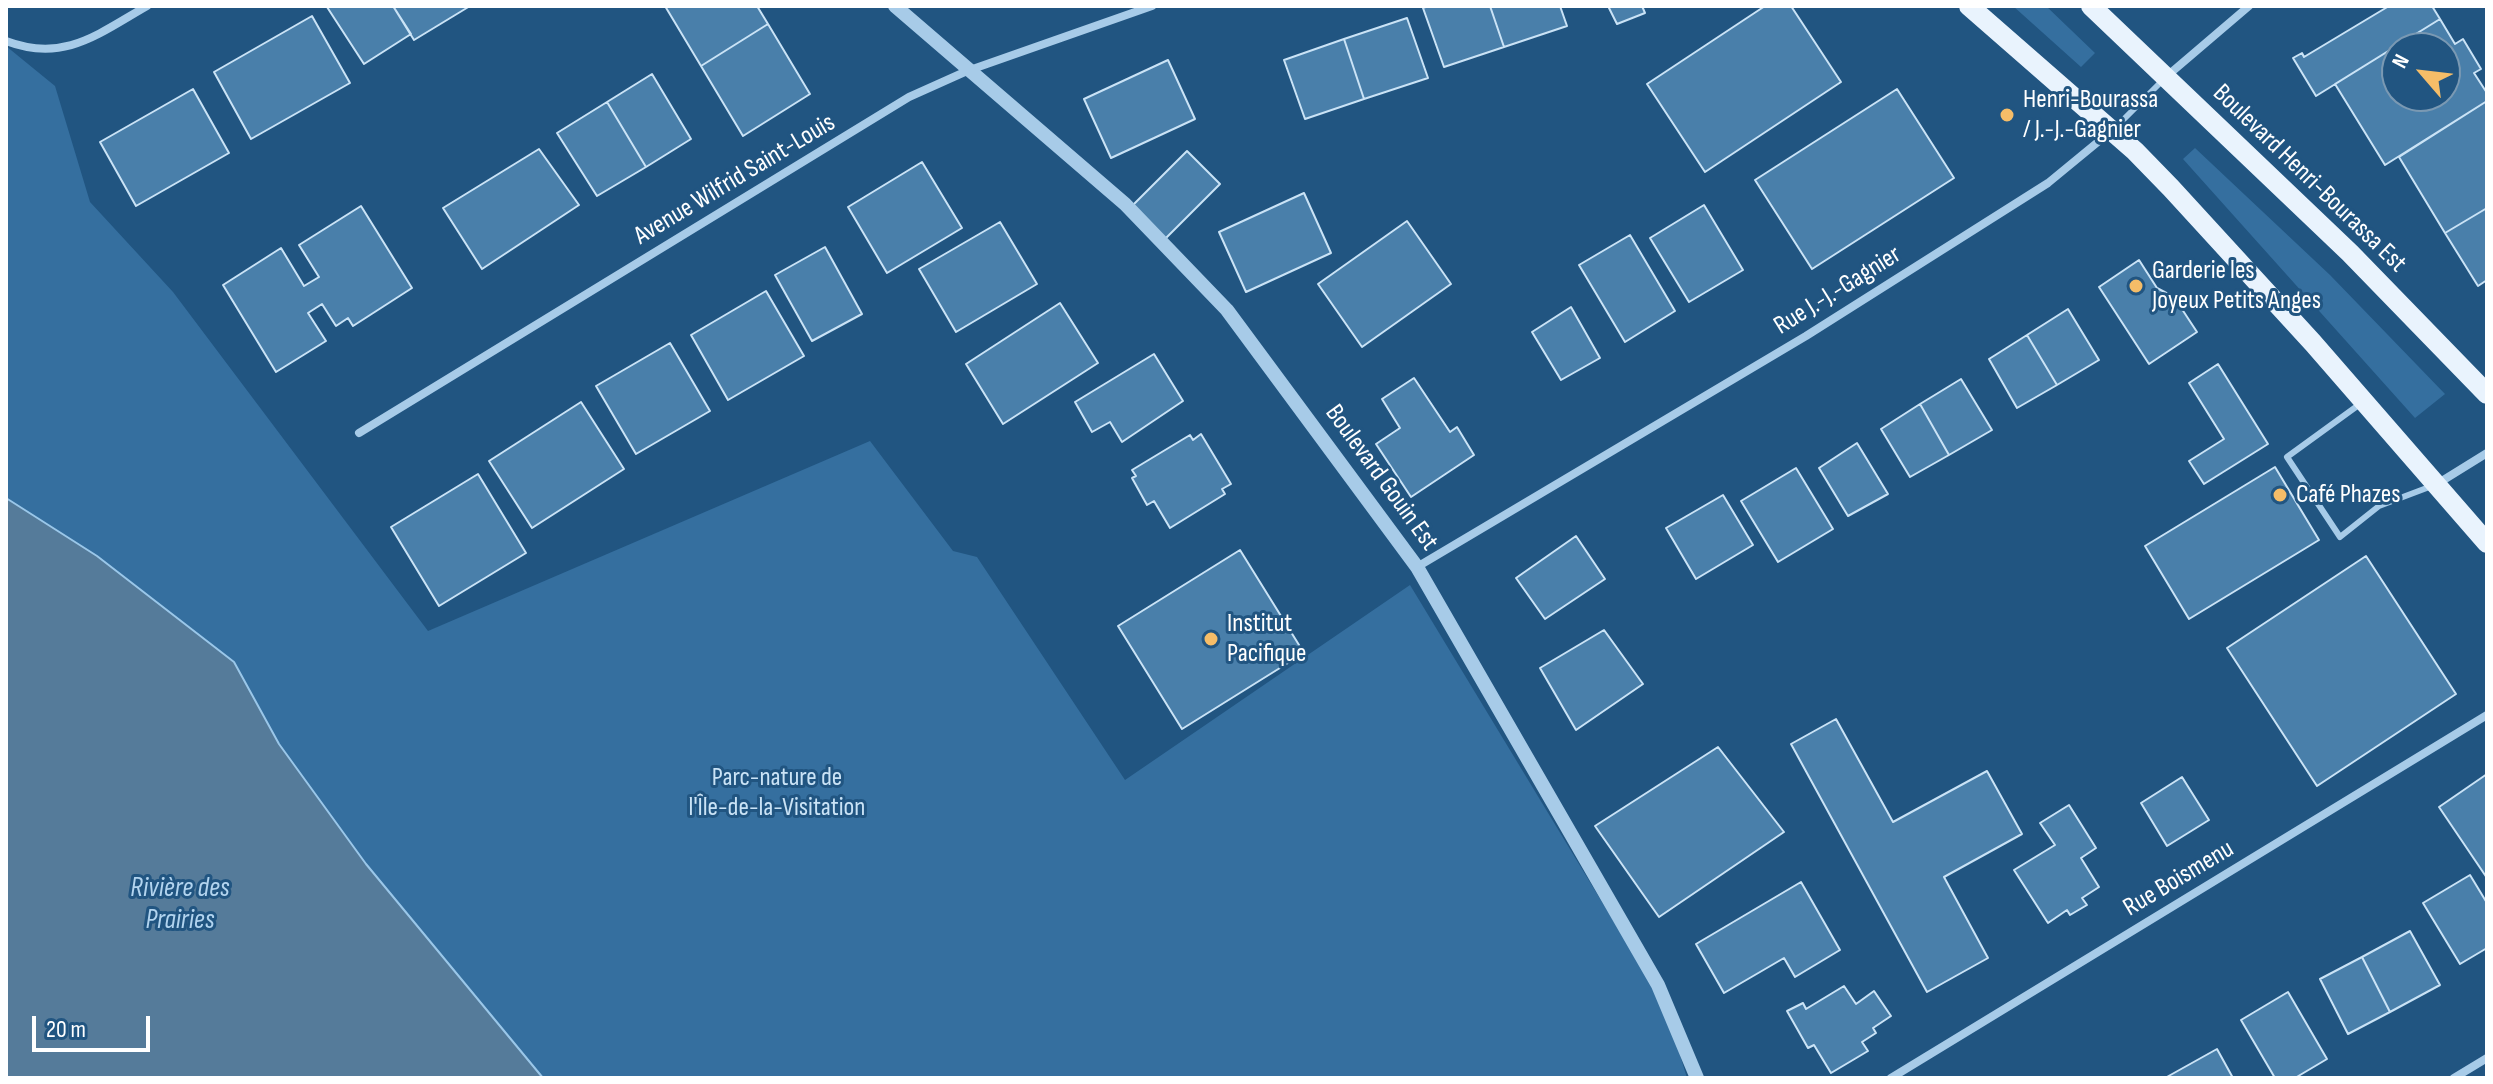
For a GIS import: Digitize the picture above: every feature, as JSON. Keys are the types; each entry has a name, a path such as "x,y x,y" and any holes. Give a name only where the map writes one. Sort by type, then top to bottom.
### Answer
{"main road":[{"path":"1969,6 2111,131 2205,223 2487,543"},
{"name":"Boulevard Henri-Bourassa Est","path":"2091,6 2369,271 2487,394"}],"street":[{"path":"6,41 34,51 61,49 93,36 147,6"},
{"name":"Boulevard Gouin Est","path":"895,6 1125,204 1218,300 1417,567 1658,985 1697,1078"},
{"name":"Avenue Wilfrid Saint-Louis","path":"359,433 909,97 967,71 1152,6"},
{"name":"Rue J.-J.-Gagnier","path":"2166,77 2249,6"},
{"name":"Rue J.-J.-Gagnier","path":"1417,567 1806,336 2048,183 2111,131"},
{"path":"2437,484 2487,453"},
{"name":"Rue Boismenu","path":"1891,1078 2487,715"},
{"path":"2454,1078 2487,1058"}],"lane":[{"name":"Rue J.-J.-Gagnier","path":"2111,131 2166,77"},
{"path":"2363,401 2287,457 2340,537 2379,506 2437,484"}],"green space":[{"path":"2013,6 2046,6 2095,53 2081,67"},
{"name":"Parc-nature de l'Île-de-la-Visitation","path":"6,46 55,86 90,202 173,292 428,631 870,441 953,551 977,557 1125,780 1410,585 1665,1006 1687,1078 543,1078 358,863 348,839 279,744 234,662 97,556 6,498"},
{"path":"2195,148 2330,275 2445,394 2415,418 2183,159"}],"water":[{"name":"Rivière des Prairies","path":"6,498 97,556 234,662 279,744 366,864 543,1078 6,1078"}],"building":[{"path":"393,6 411,34 364,64 327,7"},
{"path":"393,6 470,6 414,40"},
{"path":"665,6 757,6 768,24 701,66"},
{"path":"1490,6 1504,47 1444,67 1423,8"},
{"path":"1490,6 1560,6 1567,26 1504,47"},
{"path":"1608,6 1642,6 1645,13 1617,24"},
{"path":"1765,6 1791,6 1841,82 1705,172 1647,84"},
{"path":"2389,6 2432,6 2440,19 2419,32 2381,32 2381,56 2316,96 2293,58 2302,53 2304,57"},
{"path":"312,16 350,83 251,139 214,72"},
{"path":"1407,18 1428,78 1364,99 1344,39"},
{"path":"2440,19 2448,32 2419,32"},
{"path":"768,24 810,94 743,136 701,66"},
{"path":"1344,39 1364,99 1305,119 1284,60"},
{"path":"2463,39 2481,69 2474,73 2487,93 2487,101 2385,165 2335,84 2381,56 2381,112 2461,112"},
{"path":"1168,60 1195,119 1111,158 1084,99"},
{"path":"652,74 691,139 646,167 607,102"},
{"path":"193,89 229,153 136,206 100,142"},
{"path":"1897,89 1954,178 1812,269 1755,180"},
{"path":"2487,101 2487,208 2445,233 2399,157"},
{"path":"607,102 646,167 597,196 557,133"},
{"path":"539,149 579,205 482,269 443,208"},
{"path":"1187,151 1220,184 1165,239 1131,207"},
{"path":"922,162 962,228 887,273 848,207"},
{"path":"1304,193 1331,253 1246,292 1219,232"},
{"path":"1704,205 1743,270 1689,302 1650,238"},
{"path":"361,206 412,288 353,326 348,318 336,326 322,304 308,313 326,341 276,372 223,285 281,248 304,286 319,277 299,245"},
{"path":"2487,208 2487,280 2478,286 2445,233"},
{"path":"1407,221 1451,284 1362,347 1318,284"},
{"path":"1000,222 1037,284 956,332 919,269"},
{"path":"1630,235 1675,311 1625,342 1579,265"},
{"path":"825,247 862,314 812,341 775,275"},
{"path":"2139,260 2157,288 2174,297 2197,332 2149,364 2099,287"},
{"path":"766,291 804,356 728,400 691,335"},
{"path":"1060,303 1098,363 1003,424 966,364"},
{"path":"1571,307 1600,358 1561,380 1532,332"},
{"path":"2068,309 2099,360 2057,385 2027,335"},
{"path":"2027,335 2057,385 2017,408 1989,359"},
{"path":"670,343 710,411 636,454 596,386"},
{"path":"1154,354 1183,401 1122,442 1110,422 1092,432 1075,402"},
{"path":"2218,364 2268,444 2204,484 2189,461 2224,439 2189,383"},
{"path":"1414,378 1450,432 1457,427 1474,455 1411,497 1376,444 1400,428 1382,399"},
{"path":"1961,379 1992,430 1949,455 1920,404"},
{"path":"581,402 624,469 532,528 489,461"},
{"path":"1920,404 1949,455 1910,477 1881,429"},
{"path":"1201,434 1231,484 1222,489 1225,494 1170,528 1154,501 1147,505 1132,478 1136,476 1132,470 1190,435 1193,440"},
{"path":"1857,443 1888,494 1848,516 1819,468"},
{"path":"2275,467 2319,540 2189,619 2145,546"},
{"path":"1796,468 1833,529 1778,562 1741,501"},
{"path":"478,474 526,553 439,606 391,527"},
{"path":"1723,495 1753,545 1696,579 1666,528"},
{"path":"1576,536 1605,579 1545,619 1516,578"},
{"name":"Institut Pacifique","path":"1240,550 1304,653 1182,729 1118,626"},
{"path":"2366,556 2456,694 2317,786 2227,648"},
{"path":"1604,630 1643,684 1576,730 1540,668"},
{"path":"1836,719 1893,822 1987,771 2022,834 1944,877 1988,958 1927,992 1791,744"},
{"path":"1718,747 1784,832 1659,917 1595,826"},
{"path":"2487,774 2487,878 2439,807"},
{"path":"2182,777 2209,820 2167,846 2141,803"},
{"path":"2069,805 2096,848 2081,858 2099,887 2082,898 2087,905 2070,915 2067,910 2048,923 2014,870 2055,845 2040,823"},
{"path":"2470,875 2487,903 2487,948 2460,964 2423,903"},
{"path":"1801,882 1840,950 1795,977 1784,958 1724,993 1696,944"},
{"path":"2410,931 2440,985 2390,1012 2362,957"},
{"path":"2362,957 2390,1012 2348,1034 2320,979"},
{"path":"1844,986 1856,1004 1874,991 1891,1016 1873,1028 1876,1033 1862,1042 1868,1051 1831,1073 1814,1045 1808,1048 1787,1011 1803,1003 1806,1009"},
{"path":"2288,992 2327,1059 2295,1078 2275,1078 2241,1020"},
{"path":"2217,1049 2233,1078 2165,1078"}],"place":[{"name":"Henri-Bourassa / J.-J.-Gagnier","path":"2007,115"},
{"name":"Garderie les Joyeux Petits Anges","path":"2136,286"},
{"name":"Café Phazes","path":"2280,495"},
{"name":"Institut Pacifique","path":"1211,639"}]}
